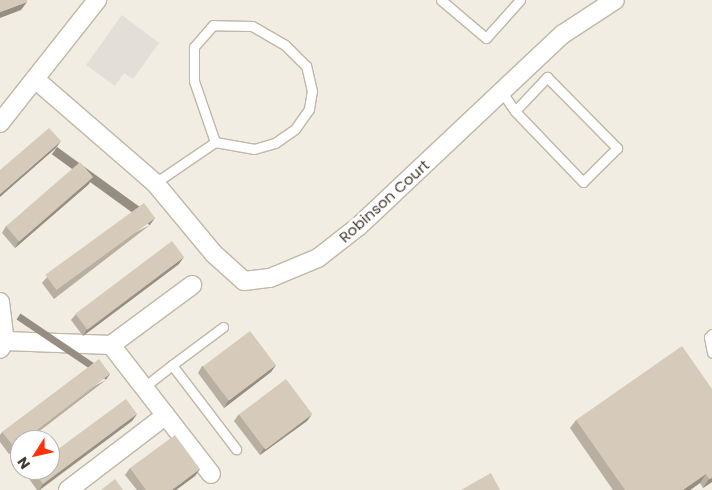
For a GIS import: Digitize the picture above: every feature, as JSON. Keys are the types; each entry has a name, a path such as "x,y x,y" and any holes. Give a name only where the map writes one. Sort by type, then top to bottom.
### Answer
{"street":[{"path":"0,123 97,0"},
{"name":"Robinson Court","path":"35,79 155,183 214,254 244,281 270,278 318,258 359,226 563,34 615,0"},
{"path":"0,302 2,345 112,345 192,285"},
{"path":"112,345 211,474"},
{"path":"68,490 166,415"}],"lane":[{"path":"441,0 486,38 520,0"},
{"path":"155,183 215,142 254,149 275,143 295,129 309,109 312,92 306,66 285,44 252,26 213,25 194,47 194,81 215,142"},
{"path":"501,91 515,111 583,182 617,148 547,77 515,111"},
{"path":"144,387 223,327"},
{"path":"712,334 709,337 712,353"},
{"path":"172,365 236,449"}],"shaded area":[{"path":"122,15 159,43 133,79 124,73 115,86 86,65"}],"building":[{"path":"0,0 27,0 27,2 0,12"},
{"path":"49,128 61,141 0,194 0,170"},
{"path":"80,162 93,177 19,241 6,226"},
{"path":"144,203 155,218 56,290 45,275"},
{"path":"172,241 184,257 87,330 75,314"},
{"path":"250,331 276,365 229,401 203,367"},
{"path":"682,346 712,389 712,478 709,479 706,474 683,490 625,490 576,420"},
{"path":"99,359 110,374 37,430 10,430 10,442 2,432"},
{"path":"286,379 312,414 265,450 239,415"},
{"path":"126,399 137,414 60,471 60,448"},
{"path":"175,435 200,469 172,490 146,490 130,468"},
{"path":"491,473 500,490 461,490"},
{"path":"115,479 123,490 101,490"},
{"path":"40,480 48,480 43,484"}]}
